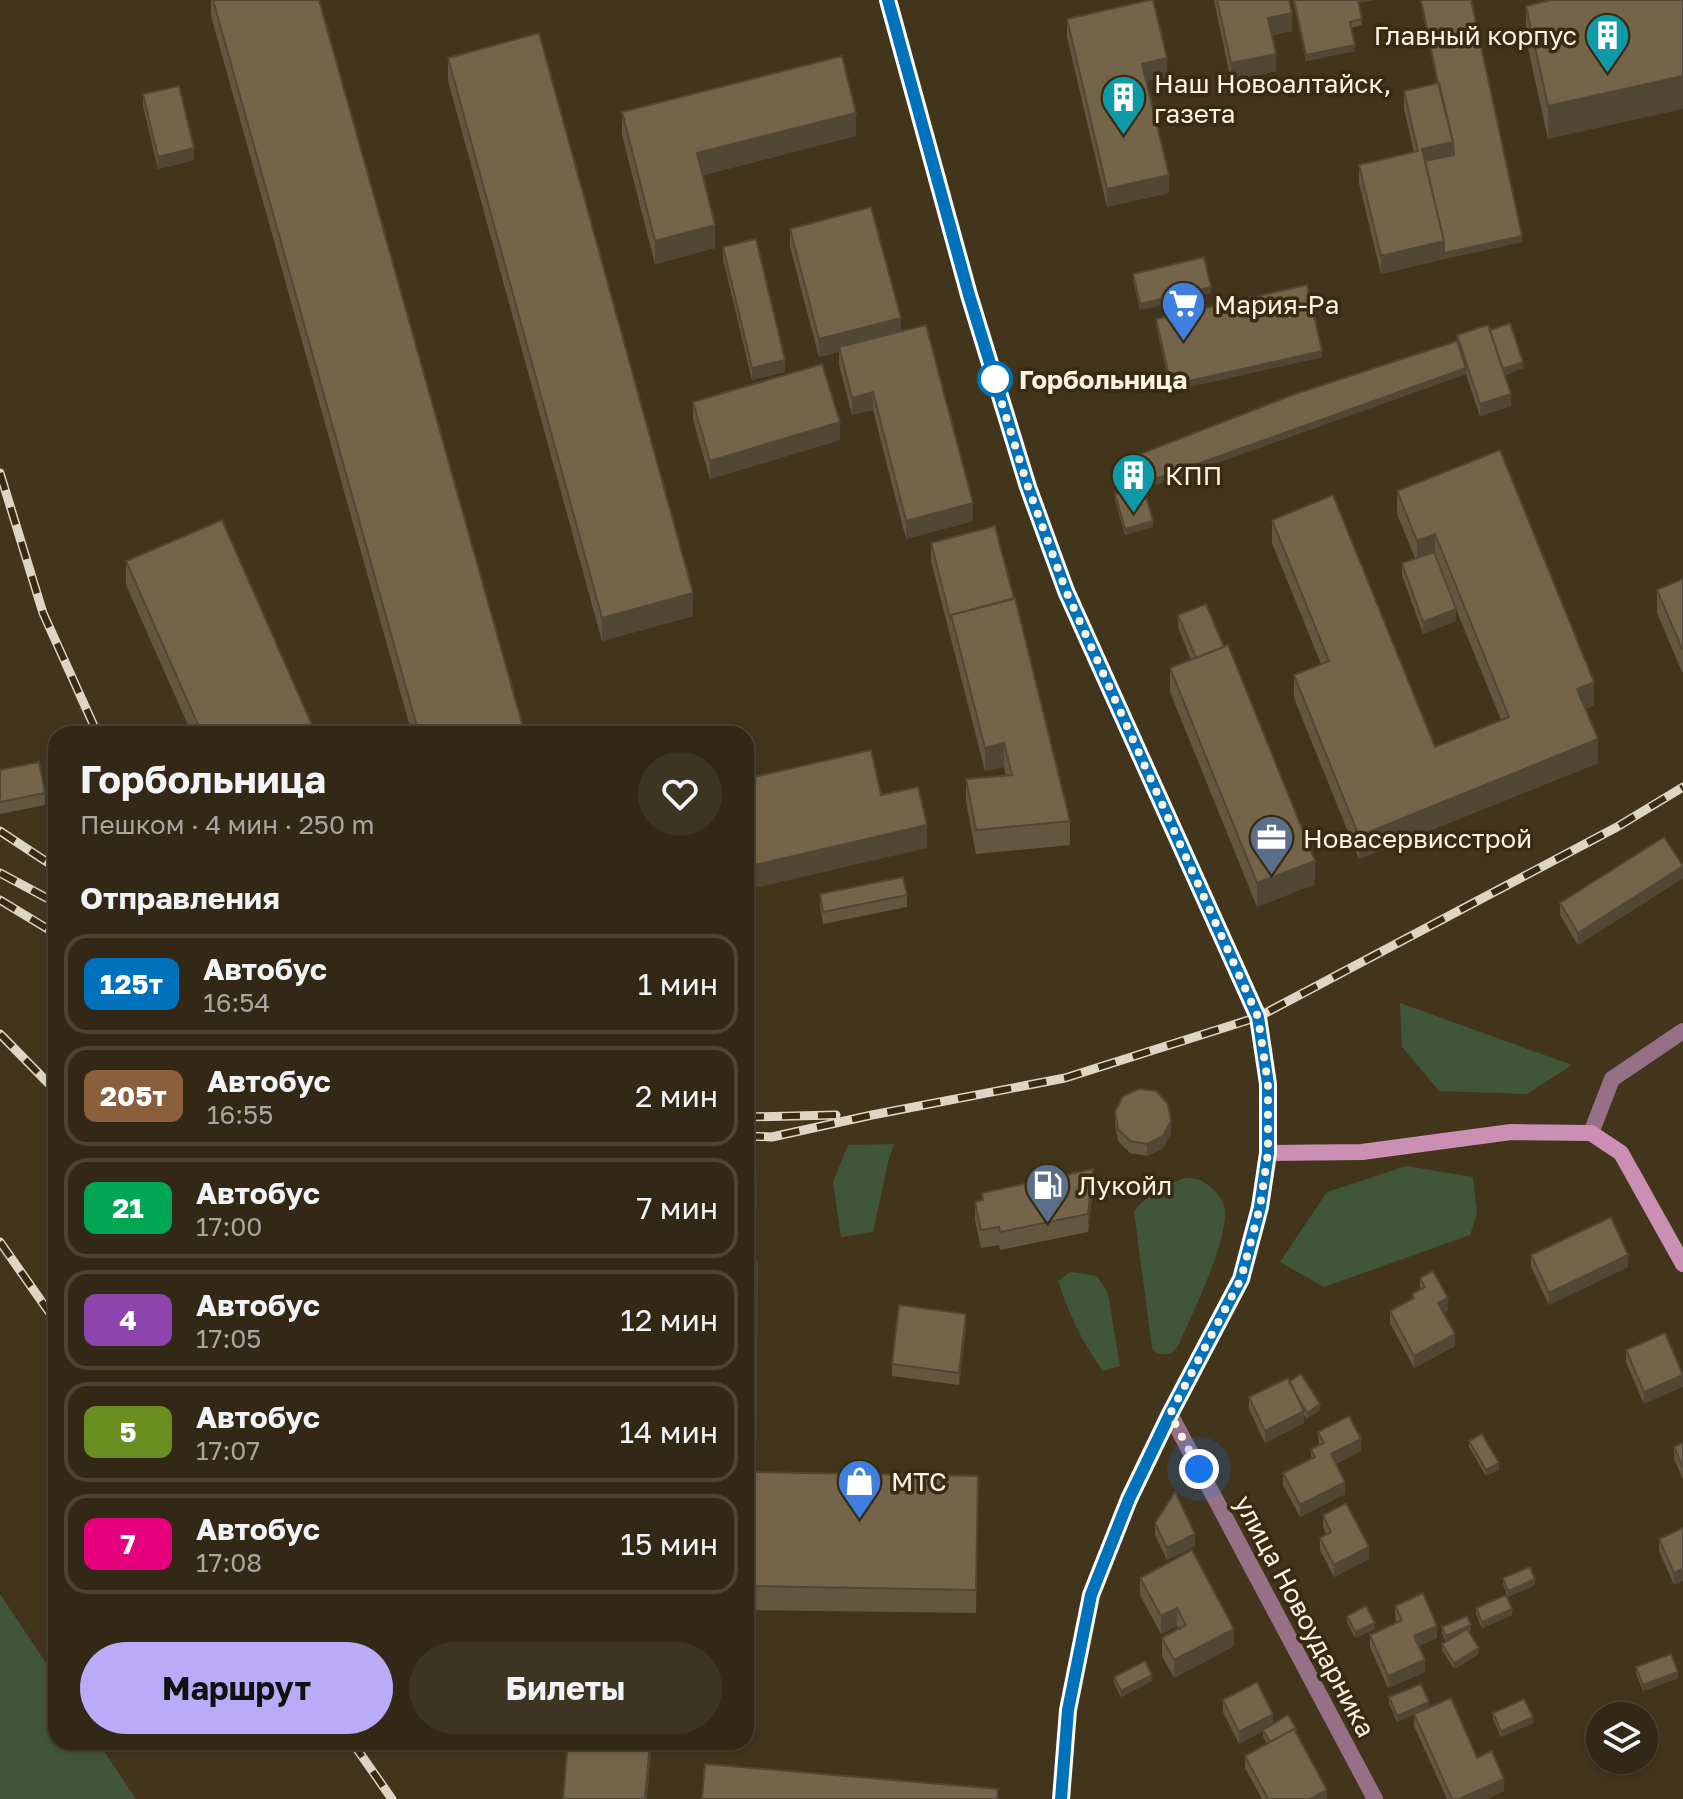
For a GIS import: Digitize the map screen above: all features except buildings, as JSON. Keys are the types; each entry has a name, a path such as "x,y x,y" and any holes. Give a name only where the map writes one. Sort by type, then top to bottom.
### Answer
{"street":[{"path":"888,0 969,295 1033,502 1066,591 1258,1017 1268,1084 1268,1153 1260,1207 1241,1279 1129,1499 1091,1595 1068,1710 1061,1799"},
{"path":"1591,1133 1612,1079 1683,1031"},
{"path":"1268,1153 1362,1152 1511,1132 1591,1133 1621,1153 1683,1264"},
{"name":"улица Новоударника","path":"1170,1414 1375,1799"}],"green space":[{"path":"1400,1003 1572,1065 1527,1094 1439,1091 1402,1047"},
{"path":"894,1144 873,1232 841,1237 833,1182 848,1145"},
{"path":"1406,1166 1473,1177 1477,1214 1470,1235 1324,1287 1280,1262 1327,1192"},
{"path":"1184,1178 1206,1183 1215,1191 1224,1205 1224,1224 1208,1279 1178,1346 1171,1354 1157,1354 1152,1348 1134,1211 1157,1192"},
{"path":"1070,1272 1097,1276 1108,1293 1120,1366 1103,1371 1082,1338 1058,1281"},
{"path":"0,1594 48,1666 48,1750 103,1750 136,1799 0,1799"}],"railway":[{"path":"0,473 43,613 94,726"},
{"path":"754,1136 772,1137 1065,1078 1258,1017 1617,827 1683,787"},
{"path":"0,831 48,863"},
{"path":"0,873 48,899"},
{"path":"0,900 48,929"},
{"path":"0,1034 48,1083"},
{"path":"754,1117 836,1115"},
{"path":"0,1242 48,1311"},
{"path":"358,1750 392,1799"}],"bus line":[{"name":"125т","path":"888,0 969,295 1028,487 1066,591 1258,1017 1268,1084 1268,1153 1260,1207 1241,1279 1129,1499 1091,1595 1068,1710 1061,1799"}],"place":[{"name":"Главный корпус","path":"1608,74"},
{"name":"Наш Новоалтайск, газета","path":"1123,137"},
{"name":"Мария-Ра","path":"1183,343"},
{"name":"Горбольница","path":"995,379"},
{"name":"КПП","path":"1134,514"},
{"name":"Новасервисстрой","path":"1272,877"},
{"name":"Лукойл","path":"1047,1224"},
{"name":"МТС","path":"860,1520"}],"route":[{"path":"995,379 1028,487 1066,591 1258,1017 1268,1084 1268,1153 1260,1207 1241,1279 1170,1414 1199,1469"}]}
